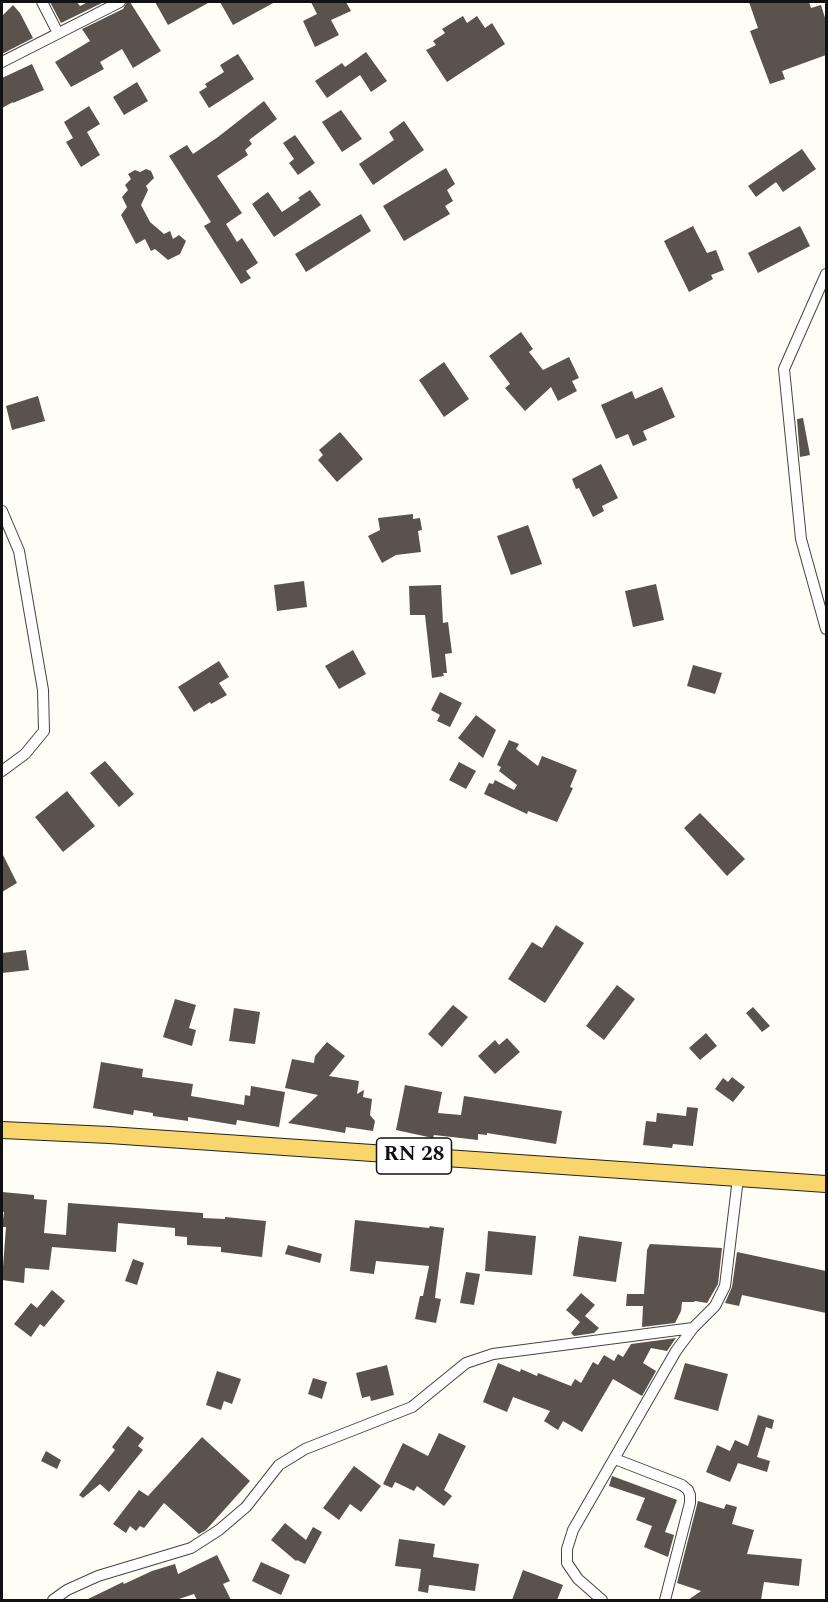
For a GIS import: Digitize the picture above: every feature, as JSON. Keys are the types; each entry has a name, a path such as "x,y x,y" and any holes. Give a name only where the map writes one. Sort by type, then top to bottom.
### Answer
{"main road":[{"name":"RN 28","path":"2,1130 826,1184"}],"street":[{"path":"42,2 58,33"},
{"path":"2,62 120,2"},
{"path":"826,274 784,369 801,539 826,629"},
{"path":"2,511 19,551 43,690 44,731 25,754 2,771"},
{"path":"602,1600 578,1579 567,1563 567,1549 573,1530 676,1351 693,1328 715,1306 725,1286 738,1178"},
{"path":"53,1600 67,1590 98,1576 191,1548 219,1530 246,1507 279,1465 305,1449 412,1407 466,1363 493,1354 693,1328"},
{"path":"615,1459 682,1485 690,1495 690,1503 665,1600"}],"building":[{"path":"50,2 77,2 80,6 88,2 104,2 61,23"},
{"path":"127,2 130,2 161,51 133,68 122,49 100,62 104,69 71,87 55,62 90,41 82,29 123,9"},
{"path":"155,2 210,2 168,25"},
{"path":"220,2 275,2 233,25"},
{"path":"311,2 346,2 351,11 331,20 339,35 315,47 303,21 317,14"},
{"path":"749,2 809,2 811,8 821,5 826,21 826,55 782,71 785,79 770,84 750,31 758,28"},
{"path":"13,5 20,13 33,38 2,54 2,16"},
{"path":"463,16 467,23 477,16 485,28 492,23 505,44 447,82 426,50 436,45 433,41 445,33 442,29"},
{"path":"366,52 387,81 371,92 360,75 327,98 315,81 342,63 345,67"},
{"path":"238,54 254,79 209,108 199,92 207,87 205,84 224,72 220,65"},
{"path":"32,64 44,90 2,108 2,78"},
{"path":"137,82 148,101 124,115 113,97"},
{"path":"264,101 277,119 249,140 252,144 245,150 248,155 217,176 242,213 226,224 237,242 242,238 258,263 246,271 251,278 241,284 204,226 211,222 169,156 187,145 193,154"},
{"path":"89,106 100,124 87,132 100,155 81,167 66,142 73,138 64,122"},
{"path":"341,110 362,139 342,152 322,122"},
{"path":"404,121 424,150 373,185 359,164 394,140 389,132"},
{"path":"295,135 315,163 298,175 289,163 294,159 283,143"},
{"path":"802,149 816,169 783,192 776,182 756,197 748,186"},
{"path":"446,168 455,184 447,190 453,201 445,206 450,214 404,241 383,206"},
{"path":"146,169 151,171 154,178 146,186 148,190 141,205 150,222 164,234 170,231 173,239 179,235 186,241 180,254 168,260 155,249 151,251 145,239 136,244 121,215 127,207 122,197 128,190 125,185 131,179 128,174 135,170 140,172"},
{"path":"310,190 321,205 274,237 252,204 268,192 282,212"},
{"path":"361,214 371,231 306,272 295,254"},
{"path":"693,226 707,253 716,250 724,270 711,275 713,279 689,292 664,241"},
{"path":"800,226 810,246 758,273 748,253"},
{"path":"521,332 533,349 529,352 543,370 569,357 579,378 572,381 577,391 558,401 551,387 525,411 505,388 510,384 489,356"},
{"path":"444,362 469,399 444,417 419,380"},
{"path":"662,387 675,417 643,431 647,440 633,446 628,434 616,439 601,405 632,391 635,399"},
{"path":"38,396 45,421 12,430 6,406"},
{"path":"803,418 810,455 800,457 797,419"},
{"path":"340,432 363,459 337,482 318,460 323,455 319,450"},
{"path":"601,464 618,498 602,506 604,511 593,517 572,479"},
{"path":"413,514 413,519 420,518 422,530 418,531 421,552 396,555 382,563 368,536 380,530 378,518"},
{"path":"528,525 542,564 511,575 497,536"},
{"path":"304,581 307,607 277,611 274,585"},
{"path":"656,584 664,620 633,627 625,591"},
{"path":"441,585 443,623 448,622 452,653 445,654 447,673 443,673 444,676 432,678 425,615 410,615 409,586"},
{"path":"353,650 366,674 339,689 325,666"},
{"path":"219,661 229,677 219,683 227,695 194,712 178,687"},
{"path":"693,665 722,673 715,694 687,686"},
{"path":"440,692 462,703 450,727 437,721 440,715 431,710"},
{"path":"476,715 496,730 483,758 458,738"},
{"path":"509,740 519,744 516,749 538,766 542,756 577,770 570,787 573,788 557,822 528,811 527,814 484,794 489,783 493,784 495,780 514,790 517,785 499,771 501,767 497,765"},
{"path":"105,761 134,794 119,807 90,773"},
{"path":"459,762 476,771 466,789 449,780"},
{"path":"67,791 95,826 63,852 35,817"},
{"path":"700,813 745,859 727,876 684,828"},
{"path":"2,853 17,883 2,892"},
{"path":"556,925 584,943 545,1003 508,979 532,942 542,948"},
{"path":"26,950 29,970 2,973 2,953"},
{"path":"617,985 635,999 604,1040 586,1026"},
{"path":"175,999 196,1005 189,1028 196,1030 192,1046 163,1037"},
{"path":"453,1005 468,1017 442,1047 428,1034"},
{"path":"753,1007 770,1026 762,1032 746,1013"},
{"path":"234,1008 260,1012 255,1044 229,1041"},
{"path":"706,1033 717,1046 700,1060 689,1048"},
{"path":"507,1038 520,1052 495,1074 478,1056 495,1040 499,1045"},
{"path":"327,1042 345,1056 329,1076 359,1081 357,1094 364,1090 363,1097 372,1099 370,1115 375,1121 373,1131 346,1127 345,1133 288,1123 318,1095 285,1088 292,1059 314,1063 315,1056"},
{"path":"101,1062 143,1069 142,1077 193,1084 191,1096 244,1105 245,1095 250,1096 251,1086 285,1092 279,1127 237,1120 236,1125 188,1117 188,1121 153,1116 153,1113 134,1110 133,1115 93,1108"},
{"path":"732,1077 745,1087 733,1102 715,1089 723,1078 728,1082"},
{"path":"405,1085 442,1092 438,1113 461,1115 464,1096 562,1111 556,1144 487,1133 487,1135 478,1134 478,1140 434,1135 433,1138 396,1130"},
{"path":"687,1107 698,1108 693,1146 673,1144 672,1148 643,1145 646,1121 656,1122 657,1113 686,1116"},
{"path":"2,1192 34,1195 34,1199 47,1200 44,1233 66,1235 68,1203 203,1213 203,1218 225,1219 225,1217 266,1221 262,1257 221,1252 221,1247 187,1245 187,1237 175,1236 175,1228 118,1223 116,1252 52,1247 49,1270 25,1268 24,1283 2,1280 6,1227 2,1227 4,1212 2,1212"},
{"path":"355,1220 444,1228 435,1298 441,1299 436,1323 415,1319 420,1296 423,1296 429,1266 376,1261 374,1274 350,1271"},
{"path":"488,1231 536,1236 532,1275 485,1271"},
{"path":"579,1236 622,1242 616,1282 573,1276"},
{"path":"650,1244 722,1248 718,1284 707,1303 682,1302 681,1311 675,1323 642,1327 643,1306 626,1306 627,1294 644,1294 647,1250"},
{"path":"288,1245 322,1254 320,1263 285,1254"},
{"path":"737,1252 826,1271 826,1313 742,1295 739,1306 725,1303 732,1287"},
{"path":"133,1259 144,1263 137,1285 125,1281"},
{"path":"466,1272 480,1274 474,1305 460,1303"},
{"path":"52,1290 65,1301 44,1327 40,1324 31,1337 14,1324 31,1303 37,1308"},
{"path":"581,1293 595,1305 585,1316 599,1328 594,1333 574,1336 571,1333 580,1322 566,1310"},
{"path":"676,1338 667,1351 651,1348 643,1363 656,1371 642,1396 613,1379 582,1432 563,1421 558,1430 544,1421 550,1411 513,1397 507,1412 483,1402 498,1363 520,1372 521,1369 537,1376 538,1373 571,1386 575,1379 581,1383 593,1362 598,1365 604,1355 614,1361 618,1354 623,1357 631,1344"},
{"path":"685,1363 728,1374 718,1411 674,1399"},
{"path":"387,1365 394,1395 371,1401 370,1396 362,1398 356,1373"},
{"path":"217,1371 241,1379 232,1404 224,1401 221,1410 206,1405"},
{"path":"313,1378 327,1382 322,1399 308,1394"},
{"path":"758,1415 774,1420 772,1429 766,1427 757,1457 770,1461 767,1472 738,1463 730,1482 706,1472 717,1445 730,1451 735,1440 748,1446"},
{"path":"128,1426 144,1438 138,1446 143,1450 109,1492 100,1484 83,1498 79,1495 115,1450 112,1447"},
{"path":"439,1433 466,1446 444,1490 452,1496 444,1506 417,1486 414,1491 395,1482 392,1488 383,1484 403,1443 428,1456"},
{"path":"202,1437 250,1481 206,1530 199,1534 164,1503 144,1528 140,1526 136,1531 130,1526 126,1533 113,1524 139,1490 148,1496"},
{"path":"46,1451 61,1460 57,1469 41,1461"},
{"path":"354,1466 381,1486 361,1512 350,1504 339,1520 323,1508"},
{"path":"612,1476 677,1500 665,1532 674,1535 668,1557 644,1547 652,1526 636,1520 645,1498 609,1486"},
{"path":"698,1501 724,1509 726,1504 737,1507 732,1524 754,1530 747,1554 802,1559 799,1586 764,1582 761,1600 688,1600 701,1591 677,1583"},
{"path":"285,1523 306,1540 313,1527 322,1532 305,1564 296,1561 271,1540"},
{"path":"399,1539 435,1544 433,1557 479,1564 475,1591 429,1585 428,1593 418,1591 421,1569 395,1566"},
{"path":"217,1555 230,1581 223,1584 231,1600 197,1600 194,1594 176,1600 86,1600 152,1571 175,1564 178,1574"},
{"path":"261,1562 290,1575 281,1595 252,1581"},
{"path":"523,1570 563,1585 557,1600 512,1600"}]}
